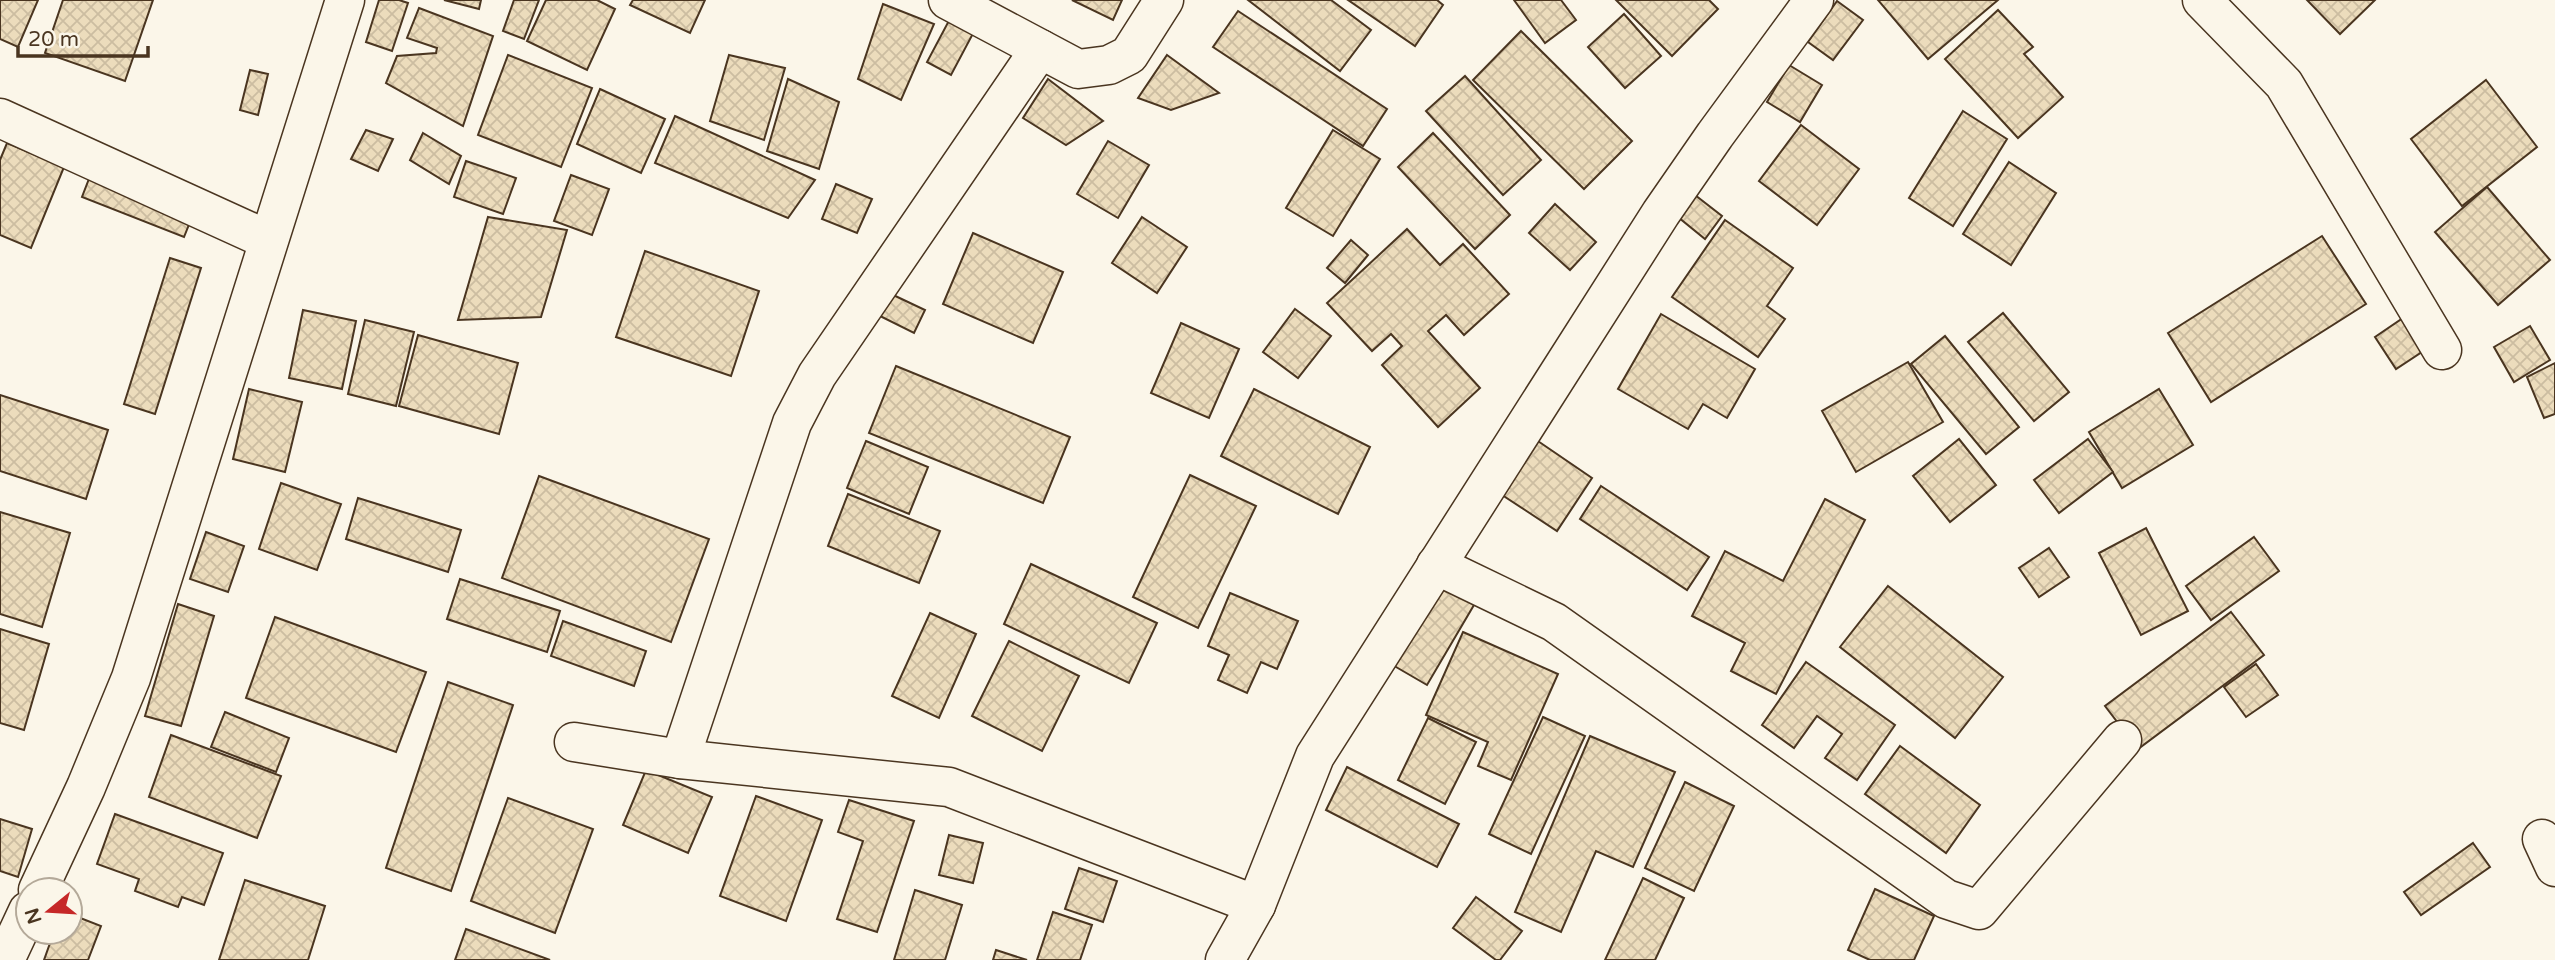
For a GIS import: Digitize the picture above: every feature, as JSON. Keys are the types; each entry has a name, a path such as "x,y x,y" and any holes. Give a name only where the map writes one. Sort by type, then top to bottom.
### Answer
{"street":[{"path":"45,876 86,787 131,678 345,0"},
{"path":"948,0 1078,69 1109,65 1129,55 1164,0"},
{"path":"1225,960 1256,905 1315,756 1661,213 1814,0"},
{"path":"2202,0 2284,84 2442,349"},
{"path":"680,759 792,423 817,376 1040,48"},
{"path":"0,118 268,240"},
{"path":"1436,565 1554,622 1946,900 1979,910 2122,740"},
{"path":"574,742 680,759 949,787 1256,905"},
{"path":"5,960 14,941"}],"building":[{"path":"0,0 38,0 18,47 0,39"},
{"path":"63,0 153,0 125,81 45,53"},
{"path":"379,0 408,3 392,51 366,42"},
{"path":"444,0 481,0 479,9"},
{"path":"514,0 539,0 524,39 503,31"},
{"path":"546,0 597,0 615,9 587,70 527,41"},
{"path":"633,0 705,0 690,33 630,5"},
{"path":"1072,0 1122,0 1113,20"},
{"path":"1248,0 1331,0 1371,30 1340,71"},
{"path":"1348,0 1437,0 1443,5 1415,46"},
{"path":"1514,0 1561,0 1576,20 1545,43"},
{"path":"1616,0 1709,0 1718,9 1672,56"},
{"path":"1878,0 1998,0 1928,59"},
{"path":"2307,0 2375,0 2340,34"},
{"path":"1837,1 1863,20 1833,60 1808,42"},
{"path":"883,4 934,24 901,100 858,79"},
{"path":"419,8 493,36 463,126 386,83 397,56 436,53 437,48 407,38"},
{"path":"1998,10 2033,47 2024,54 2063,97 2018,138 1945,59"},
{"path":"1238,11 1387,109 1363,146 1213,47"},
{"path":"953,13 977,26 951,75 927,62"},
{"path":"1624,14 1661,56 1625,88 1588,47"},
{"path":"1521,31 1632,141 1584,189 1473,80"},
{"path":"508,55 592,88 561,167 478,135"},
{"path":"729,55 785,68 764,140 710,121"},
{"path":"1167,55 1219,93 1171,110 1138,98"},
{"path":"1789,65 1822,85 1800,122 1767,102"},
{"path":"250,70 268,74 258,115 240,110"},
{"path":"1465,76 1541,160 1503,195 1426,111"},
{"path":"788,79 839,102 819,169 767,151"},
{"path":"1048,79 1103,121 1066,145 1023,118"},
{"path":"2486,80 2537,147 2462,206 2411,139"},
{"path":"600,89 665,119 641,173 577,144"},
{"path":"1963,111 2007,139 1953,226 1909,198"},
{"path":"675,116 815,180 788,218 655,163"},
{"path":"1801,125 1859,169 1817,225 1759,181"},
{"path":"366,130 393,139 378,171 351,159"},
{"path":"1333,130 1380,159 1333,236 1286,208"},
{"path":"423,133 461,156 449,184 410,160"},
{"path":"1433,133 1510,215 1475,249 1398,167"},
{"path":"1108,141 1149,165 1118,218 1077,194"},
{"path":"7,143 64,167 31,248 0,235 0,160"},
{"path":"466,161 516,178 503,214 454,197"},
{"path":"2009,162 2056,193 2011,265 1963,234"},
{"path":"92,171 194,212 184,237 82,197"},
{"path":"571,175 609,189 592,235 554,221"},
{"path":"836,184 872,199 857,233 822,219"},
{"path":"2487,187 2550,260 2498,305 2435,232"},
{"path":"1695,195 1722,216 1705,239 1678,217"},
{"path":"1555,204 1596,242 1570,270 1529,233"},
{"path":"488,217 567,230 541,317 458,320"},
{"path":"1142,217 1187,247 1157,293 1112,263"},
{"path":"1725,220 1793,268 1767,306 1785,319 1758,357 1672,297"},
{"path":"1407,229 1440,265 1463,244 1509,294 1464,335 1446,315 1428,331 1480,388 1438,427 1382,365 1402,346 1391,334 1372,351 1327,303"},
{"path":"973,233 1063,272 1033,343 943,304"},
{"path":"2322,236 2366,304 2211,402 2168,333"},
{"path":"1351,240 1368,255 1345,283 1327,268"},
{"path":"645,251 759,291 731,376 616,337"},
{"path":"170,258 201,268 155,414 124,404"},
{"path":"889,293 925,310 914,333 878,315"},
{"path":"1295,309 1331,336 1298,378 1263,352"},
{"path":"303,310 356,321 342,389 289,378"},
{"path":"2003,313 2069,392 2034,421 1968,342"},
{"path":"1661,314 1755,369 1727,418 1703,404 1688,429 1618,389"},
{"path":"2406,316 2428,348 2396,369 2375,337"},
{"path":"365,320 414,332 396,406 348,394"},
{"path":"1181,323 1239,349 1209,418 1151,393"},
{"path":"2530,326 2550,360 2514,382 2494,347"},
{"path":"418,335 518,363 499,434 399,406"},
{"path":"1945,336 2019,427 1986,454 1911,364"},
{"path":"1908,362 1943,422 1856,472 1822,411"},
{"path":"2555,363 2555,414 2544,418 2527,377"},
{"path":"896,366 1070,437 1043,503 869,433"},
{"path":"249,389 302,402 285,472 233,459"},
{"path":"1254,389 1370,447 1338,514 1221,456"},
{"path":"2159,389 2193,445 2122,488 2089,432"},
{"path":"0,395 108,430 86,499 0,471"},
{"path":"1532,437 1592,478 1557,531 1496,491"},
{"path":"1959,439 1996,485 1950,522 1913,476"},
{"path":"2088,439 2113,472 2059,513 2034,480"},
{"path":"866,441 928,467 909,514 847,488"},
{"path":"1190,475 1256,506 1198,628 1133,597"},
{"path":"539,476 709,539 671,642 502,578"},
{"path":"281,483 341,504 317,570 259,549"},
{"path":"1601,486 1709,557 1687,590 1580,519"},
{"path":"848,494 940,531 919,583 828,546"},
{"path":"358,498 461,530 448,572 346,539"},
{"path":"1825,499 1865,520 1776,694 1731,671 1745,643 1692,616 1725,551 1783,581"},
{"path":"0,512 70,533 42,627 0,614"},
{"path":"2146,528 2188,611 2141,635 2099,553"},
{"path":"206,532 244,546 228,592 190,579"},
{"path":"2254,537 2279,571 2211,620 2186,586"},
{"path":"2049,548 2069,577 2039,597 2019,568"},
{"path":"1031,564 1157,623 1129,683 1004,624"},
{"path":"1438,567 1481,593 1427,685 1384,660"},
{"path":"460,579 560,611 547,652 447,619"},
{"path":"1888,586 2003,677 1955,738 1840,647"},
{"path":"1230,593 1298,621 1277,669 1261,662 1247,693 1218,680 1229,655 1208,646"},
{"path":"178,604 214,616 181,726 145,716"},
{"path":"2231,612 2264,655 2138,749 2105,706"},
{"path":"930,613 976,634 939,718 892,696"},
{"path":"275,617 426,672 396,752 246,698"},
{"path":"563,621 646,651 634,686 551,656"},
{"path":"0,629 49,644 24,730 0,723"},
{"path":"1463,632 1558,674 1511,780 1478,766 1488,742 1426,715"},
{"path":"1009,641 1079,676 1042,751 972,716"},
{"path":"1806,662 1895,725 1857,780 1825,758 1842,734 1817,716 1794,748 1762,725"},
{"path":"2256,664 2278,695 2246,717 2224,687"},
{"path":"448,682 513,705 451,891 386,868"},
{"path":"225,712 289,738 276,772 211,747"},
{"path":"1543,717 1585,736 1531,854 1489,834"},
{"path":"1428,718 1476,742 1445,804 1398,780"},
{"path":"171,735 281,776 257,838 149,797"},
{"path":"1590,736 1675,772 1633,867 1596,851 1561,932 1515,912"},
{"path":"1900,746 1980,805 1946,853 1865,794"},
{"path":"1347,767 1459,824 1437,867 1326,810"},
{"path":"646,770 712,797 688,853 623,825"},
{"path":"1685,782 1734,806 1694,891 1645,868"},
{"path":"756,796 822,820 786,921 720,896"},
{"path":"508,798 593,829 555,933 471,901"},
{"path":"849,800 914,821 877,932 837,919 863,841 838,832"},
{"path":"115,814 223,853 204,905 182,897 178,907 135,891 139,879 97,864"},
{"path":"0,819 32,829 18,876 0,871"},
{"path":"949,835 983,843 973,883 939,875"},
{"path":"2473,843 2490,867 2421,915 2404,892"},
{"path":"1079,868 1117,881 1103,922 1065,909"},
{"path":"1643,878 1684,898 1655,960 1605,960"},
{"path":"245,880 325,906 308,960 219,960"},
{"path":"1875,889 1934,916 1914,960 1870,960 1848,950"},
{"path":"915,890 962,905 945,960 894,960"},
{"path":"1476,897 1522,931 1500,960 1496,960 1453,928"},
{"path":"1053,912 1092,925 1080,960 1037,960"},
{"path":"84,919 101,926 88,960 44,960 49,946 84,946"},
{"path":"466,929 550,960 455,960"},
{"path":"996,950 1027,960 993,960"}]}
